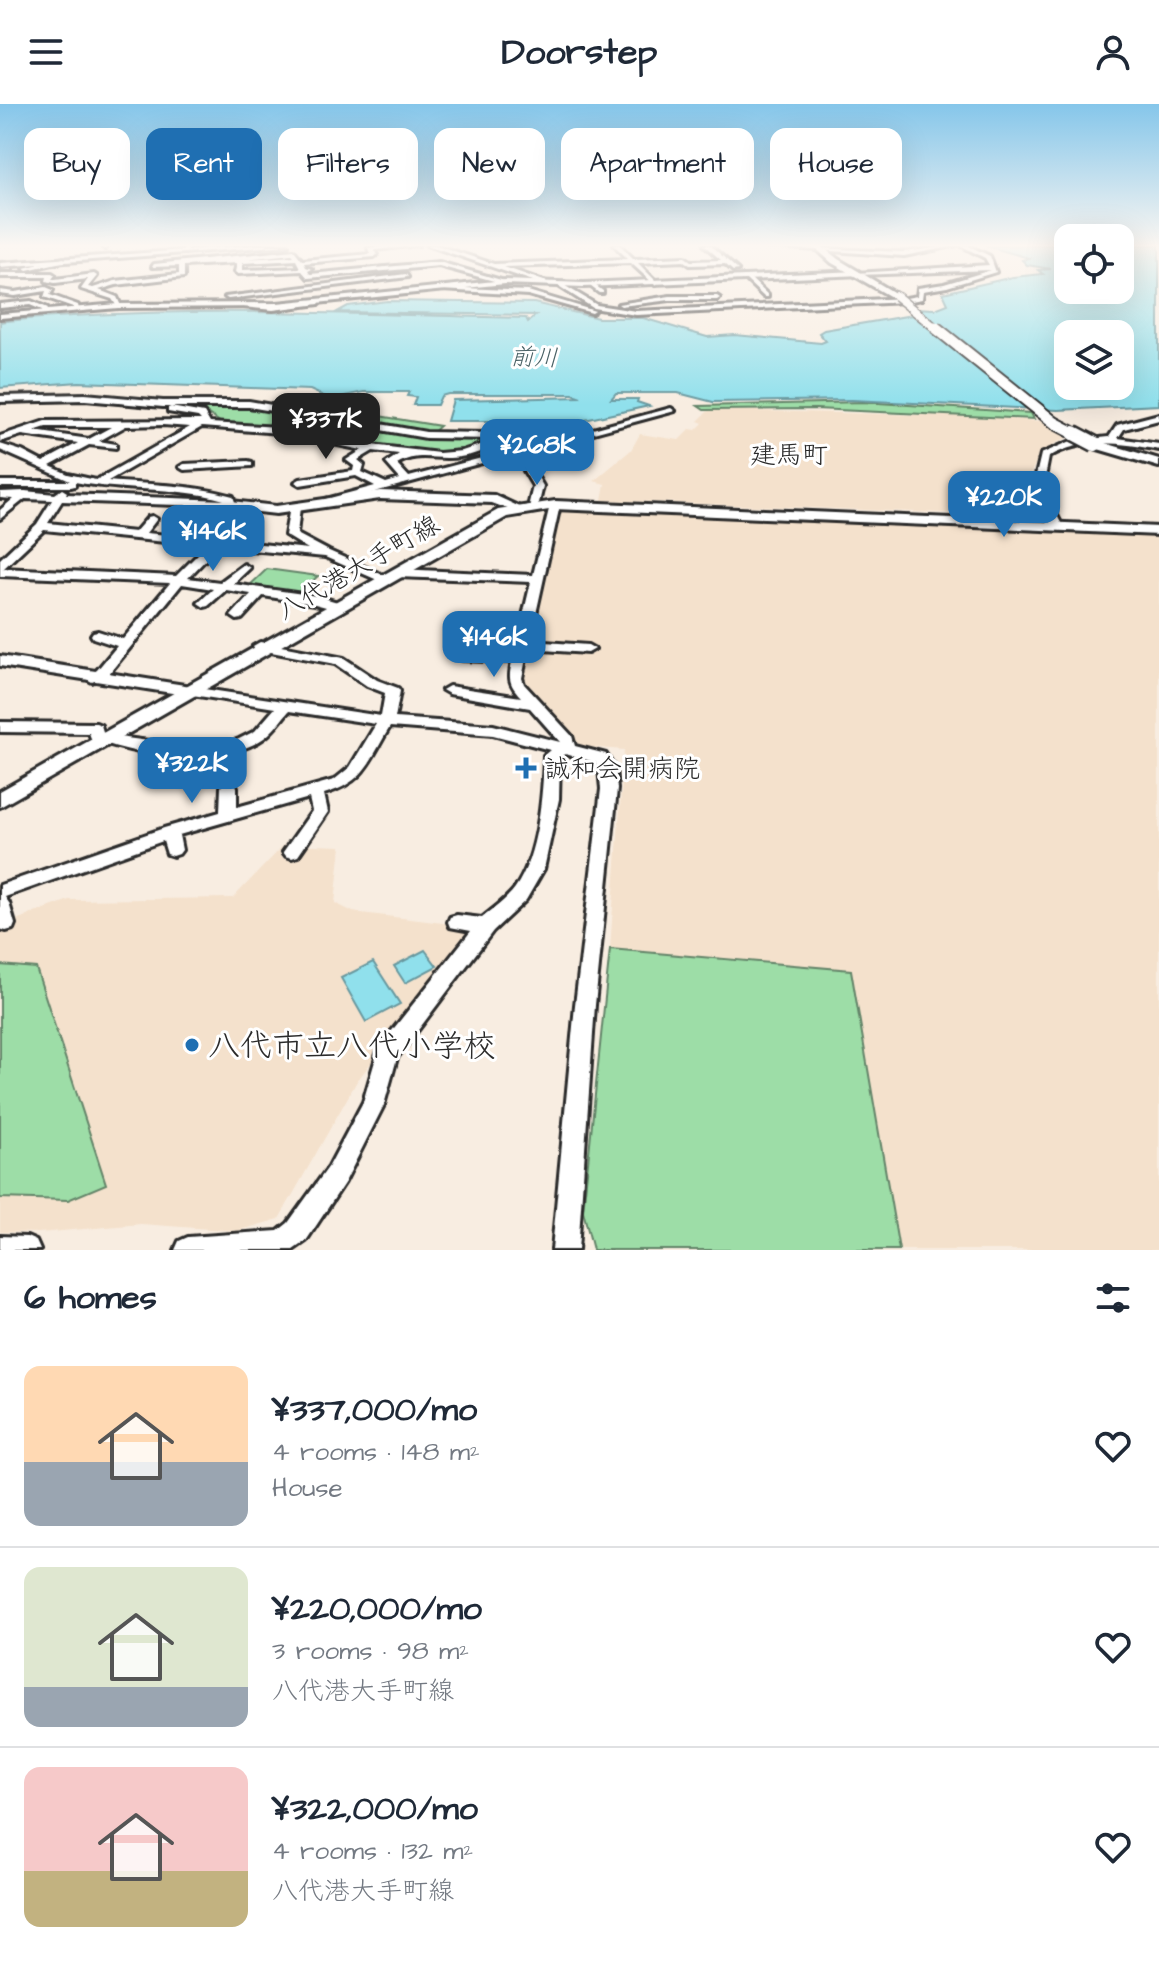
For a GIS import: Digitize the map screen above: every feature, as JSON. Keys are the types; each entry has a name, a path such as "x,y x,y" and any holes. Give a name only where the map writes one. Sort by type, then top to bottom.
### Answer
{"main road":[{"path":"899,298 1055,423 1095,444 1159,463"},
{"name":"八代港大手町線","path":"1,797 512,506 534,503 1057,525"},
{"name":"八代港大手町線","path":"512,506 555,505 1159,529"}],"street":[{"path":"55,298 76,306 76,309"},
{"path":"91,298 114,306"},
{"path":"114,306 115,298"},
{"path":"222,306 227,298"},
{"path":"262,306 263,298"},
{"path":"296,298 296,303"},
{"path":"0,316 114,306 262,306 339,298"},
{"path":"237,306 273,308 365,298"},
{"path":"540,298 598,312 636,313 915,298"},
{"path":"583,298 595,307 636,313"},
{"path":"621,304 666,298"},
{"path":"0,306 31,303 46,309 45,312"},
{"path":"0,399 85,397 163,404 249,404 426,435 558,437"},
{"path":"163,404 162,409 201,415 206,424"},
{"path":"330,501 671,411"},
{"path":"1113,439 1120,427 1159,417"},
{"path":"42,466 124,423"},
{"path":"0,439 45,424 206,424 279,430 371,448 449,456 514,437"},
{"path":"99,482 206,424"},
{"path":"22,432 113,446"},
{"path":"1057,525 1038,488 1044,456 1069,443 1113,439 1159,447"},
{"path":"455,443 485,447"},
{"path":"0,447 77,483"},
{"path":"357,473 359,465 351,460 371,448"},
{"path":"406,480 391,463 410,453"},
{"path":"171,486 190,468 248,464"},
{"path":"529,471 538,486 534,503"},
{"path":"300,482 357,473 384,486"},
{"path":"0,484 99,482 171,486 221,495 229,498 231,505"},
{"path":"0,565 41,526 58,495 77,483"},
{"path":"0,516 25,494"},
{"path":"0,495 58,495 231,505 248,509 295,507 380,495 494,499 512,506"},
{"path":"188,1250 281,1247 297,1232 337,1174 373,1105 387,1054 486,926 520,895 535,869 551,799 552,755 568,745 567,739 517,685 521,648 555,505"},
{"path":"295,507 291,535 327,554 388,577 537,579"},
{"path":"92,678 102,673 179,580 248,509"},
{"path":"137,536 152,519"},
{"path":"41,526 327,554"},
{"path":"204,603 244,568"},
{"path":"0,572 179,580 261,591 335,606"},
{"path":"237,616 261,591"},
{"path":"98,635 125,644"},
{"path":"466,638 521,648"},
{"path":"0,892 171,841 228,817 316,793 350,778 385,722 393,691 372,683 341,662 263,646"},
{"path":"462,656 521,648 588,649"},
{"path":"0,661 385,722 493,730 601,758 607,769 609,789 580,1065 565,1250"},
{"path":"449,690 534,704"},
{"path":"0,727 96,728 102,738 157,749 217,750 259,735 285,706"},
{"path":"228,817 229,787"},
{"path":"292,852 320,812 316,793"},
{"path":"0,903 6,924"},
{"path":"457,922 486,926"},
{"path":"0,1248 27,1250"}],"shaded area":[{"path":"709,410 968,416 1052,422 1067,438 1054,444 1037,460 1028,479 1045,517 602,500 605,484 594,481 631,450 640,434 679,440 690,429 696,430 703,423 698,421"},
{"path":"557,509 1159,535 1159,1250 899,1250 851,971 610,949 624,750 574,746 572,736 519,679"},
{"name":"八代市立八代小学校","path":"285,844 341,846 335,903 353,912 476,927 357,1081 279,1219 237,1231 141,1224 39,1233 0,1232 0,926 69,900 233,898"}],"green space":[{"path":"863,402 1031,413 1034,419 815,409 704,410 698,406"},
{"path":"259,404 348,411 440,426 432,433 498,440 466,452 441,455 361,446 278,428 223,424 205,412 172,406"},
{"path":"267,569 318,576 298,594 247,588"},
{"path":"610,949 851,970 899,1250 593,1250 583,1211"},
{"path":"0,965 36,968 106,1184 68,1200 0,1198"}],"water":[{"name":"前川","path":"945,298 1054,298 1054,304 1134,304 1134,298 1159,298 1159,405 1058,410 852,400 713,402 678,393 616,393 611,399 638,399 637,402 649,406 580,421 447,421 453,400 581,397 573,394 448,394 441,396 437,405 413,405 416,397 407,396 409,392 364,392 330,399 310,390 79,382 0,388 0,322 71,316 265,312 526,318 528,322 536,315 337,312 348,306 387,301 534,303 598,318 643,318 707,337 735,335 821,343 826,341 819,333 824,330 912,315 915,308 935,309 948,304"},
{"path":"425,950 437,966 405,983 394,966"},
{"path":"373,962 400,1004 366,1022 341,978"}],"place":[{"name":"誠和会開病院","path":"526,768"},
{"name":"八代市立八代小学校","path":"192,1045"}],"district":[{"name":"建馬町","path":"789,454"}]}
